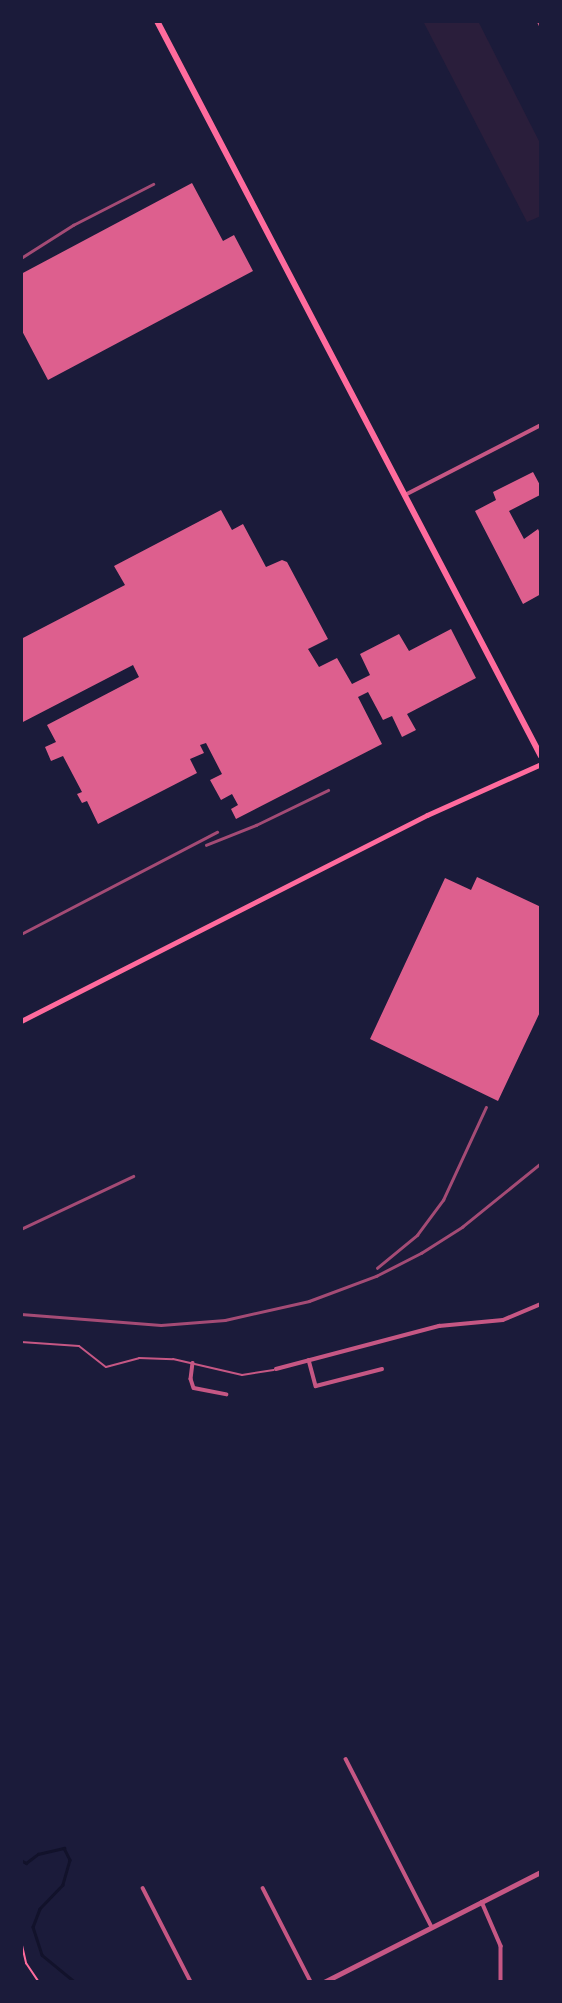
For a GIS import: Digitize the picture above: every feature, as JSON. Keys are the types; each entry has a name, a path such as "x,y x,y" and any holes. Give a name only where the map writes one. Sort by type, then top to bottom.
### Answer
{"main road":[{"path":"157,21 541,756"},
{"path":"21,1021 426,815 541,764"}],"street":[{"path":"405,495 541,425"},
{"path":"276,1370 439,1326 503,1320 541,1304"},
{"path":"309,1360 316,1386 382,1369"},
{"path":"194,1363 191,1379 194,1388 226,1394"},
{"path":"346,1759 432,1927"},
{"path":"324,1982 541,1872"},
{"path":"143,1888 191,1982"},
{"path":"263,1888 311,1982"},
{"path":"482,1902 502,1946 501,1982"}],"lane":[{"path":"21,1342 79,1346 105,1367 139,1358 194,1363 242,1375 276,1370"}],"path":[{"path":"21,1941 26,1963 39,1982"}],"shaded area":[{"path":"423,21 478,21 541,145 541,216 527,222"}],"building":[{"path":"192,183 223,241 234,235 253,271 48,380 21,329 21,274"},
{"path":"533,472 541,487 540,495 509,511 524,539 538,529 541,535 541,594 523,604 475,511 496,500 493,492"},
{"path":"221,510 232,530 243,524 266,567 282,560 287,562 328,639 308,649 319,667 337,658 352,684 370,675 360,654 399,634 409,651 451,629 476,678 407,714 416,730 402,737 392,716 383,720 368,692 358,697 382,744 236,819 231,809 238,805 232,794 221,800 210,780 222,774 206,743 200,745 204,753 190,759 197,773 98,824 87,801 82,803 77,794 82,792 63,756 51,761 45,747 56,742 47,725 139,677 133,665 21,723 21,639 125,585 114,566"},
{"path":"477,877 541,907 541,1010 498,1101 370,1039 445,878 471,890"}],"waterway":[{"path":"21,1860 26,1863 38,1854 64,1848 70,1860 63,1885 40,1909 33,1927 42,1955 75,1982"}],"railway":[{"path":"21,258 73,225 153,184"},
{"path":"206,845 256,825 328,790"},
{"path":"21,934 217,832"},
{"path":"377,1268 417,1235 443,1200 486,1107"},
{"path":"21,1314 161,1325 225,1320 309,1301 376,1276 421,1253 462,1227 541,1163"},
{"path":"21,1229 133,1176"}]}
